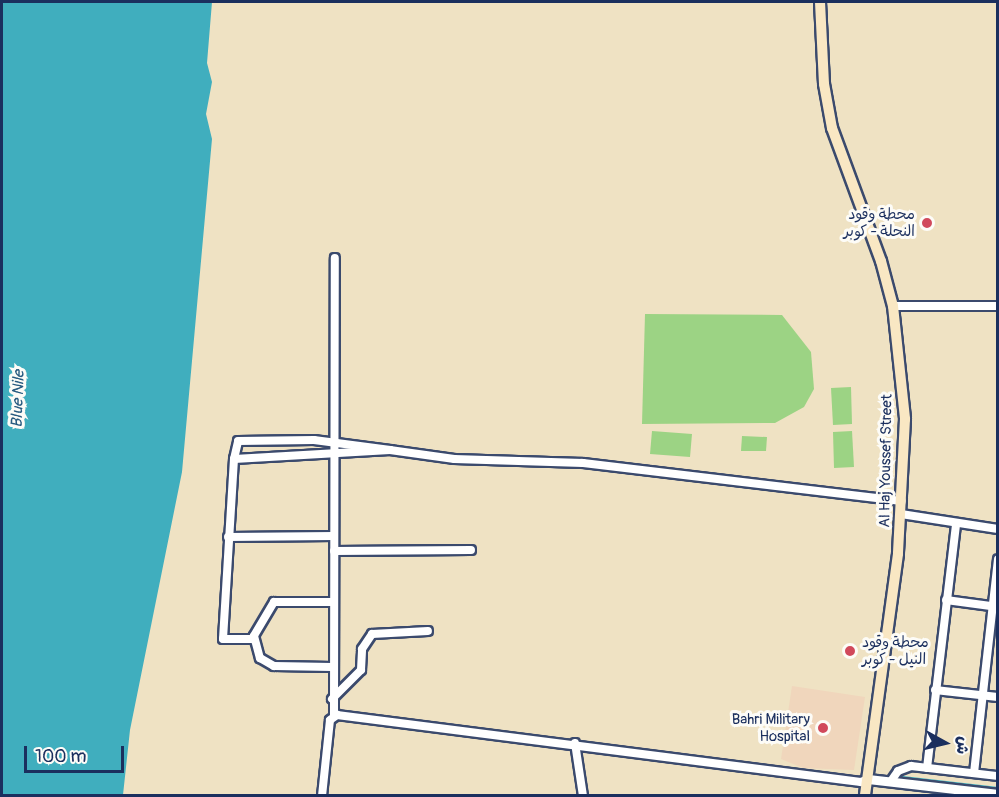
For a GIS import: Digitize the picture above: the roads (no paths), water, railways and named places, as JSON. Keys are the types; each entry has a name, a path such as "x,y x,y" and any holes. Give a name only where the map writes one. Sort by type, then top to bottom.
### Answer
{"main road":[{"name":"Al Haj Youssef Street","path":"820,2 824,84 832,128 881,261 893,306 905,419 901,514 865,795"}],"street":[{"path":"322,795 330,720 334,716 332,667 335,258"},
{"path":"893,306 998,306"},
{"path":"333,602 274,602 254,636 249,640 226,640 221,636 234,459 238,441 335,441 454,459 583,463 902,501"},
{"path":"234,459 390,450"},
{"path":"901,514 998,529"},
{"path":"927,768 945,600 956,524"},
{"path":"228,537 334,536"},
{"path":"334,551 471,550"},
{"path":"974,773 995,634 991,606 998,560"},
{"path":"945,600 991,606"},
{"path":"332,699 362,670 362,649 372,634 428,631"},
{"path":"254,636 260,658 274,666 332,667"},
{"path":"935,690 998,697"},
{"path":"334,716 575,743 861,782 868,779 891,781 956,792 998,794"},
{"path":"575,743 583,795"},
{"path":"891,781 904,767 998,776"}],"water":[{"name":"Blue Nile","path":"2,2 212,2 207,63 212,82 206,114 212,139 182,472 130,730 123,795 2,795"}],"waterway":[{"path":"903,777 998,788"}],"place":[{"name":"محطة وقود النحلة - كوبر","path":"927,223"},
{"name":"محطة وقود النيل - كوبر","path":"850,651"},
{"name":"Bahri Military Hospital","path":"823,728"}]}
